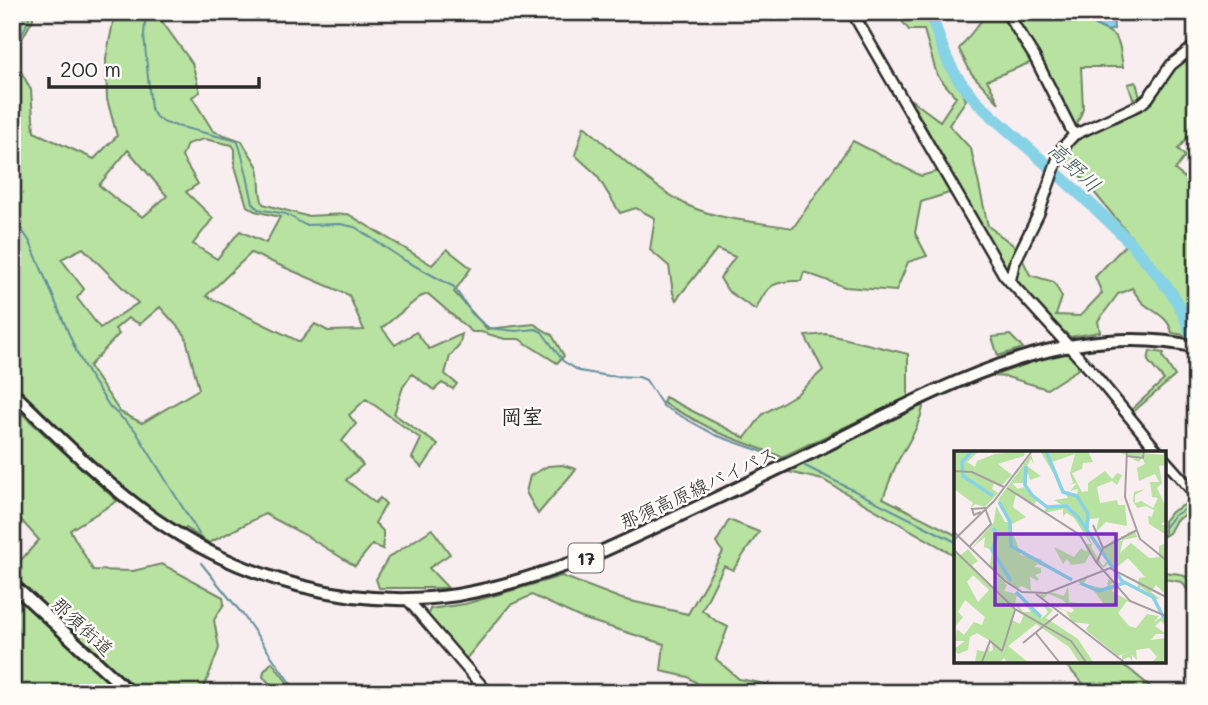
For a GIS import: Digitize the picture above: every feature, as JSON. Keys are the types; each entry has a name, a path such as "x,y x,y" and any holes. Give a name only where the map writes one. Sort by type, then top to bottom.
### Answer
{"main road":[{"name":"那須高原線バイパス","path":"12,392 56,435 132,501 204,550 269,577 355,596 407,599 455,595 497,587 594,555 944,388 1003,364 1068,345 1149,341 1190,346"},
{"name":"那須街道","path":"12,584 130,693"}],"street":[{"path":"852,12 991,254 1010,282 1096,375 1157,451"},
{"path":"1006,12 1034,56 1074,135"},
{"path":"1010,282 1014,264 1039,213 1062,149 1074,135 1141,104 1171,65 1196,45"},
{"path":"1166,461 1196,495"},
{"path":"407,599 488,693"}],"green space":[{"path":"12,12 33,12 33,19 16,50 18,66 31,90 34,132 94,159 117,136 107,99 106,58 115,12 159,12 158,16 192,63 200,92 192,97 213,131 242,141 257,165 263,204 306,216 348,214 432,265 447,249 471,268 454,292 487,329 534,324 552,335 564,356 557,363 519,339 472,332 428,294 420,297 382,328 395,345 416,332 429,349 462,334 459,346 450,356 445,374 457,384 453,389 442,383 434,390 412,374 403,387 394,414 438,445 422,468 412,458 421,439 366,399 349,415 356,424 342,441 363,465 346,480 375,503 380,498 386,504 375,523 383,531 383,549 372,545 355,566 265,514 209,543 186,528 177,528 100,469 12,385","holes":["204,139 232,145 235,149 235,166 247,206 255,211 280,217 266,243 240,231 217,259 193,244 213,218 186,192 198,184 182,157 187,144","128,150 167,196 143,217 99,185","83,248 138,303 100,328 77,298 84,289 61,259","251,253 349,295 364,330 328,331 315,324 300,342 206,296","160,307 185,335 199,389 142,423 120,412 89,366 119,334 115,329 128,318 140,324"]},
{"path":"895,12 926,12 935,38 966,100 949,125 971,149 988,226 1017,248 1030,275 1054,282 1062,297 1056,315 1080,316 1102,293 1095,277 1132,238 1064,156 1070,144 1137,110 1128,84 1136,82 1142,106 1173,66 1189,53 1196,68 1196,127 1178,149 1185,156 1175,170 1196,187 1196,337 1172,333 1165,319 1143,303 1132,288 1118,294 1098,321 1100,332 1070,337 1029,299 1005,272 979,228 949,193 921,202 915,233 927,256 908,262 896,291 845,287 804,272 801,281 772,286 756,310 728,291 720,278 735,257 717,249 676,300 669,266 650,250 655,218 636,208 620,213 596,174 575,155 584,126 647,179 687,205 725,217 793,228 853,141 921,176 949,168 910,99 940,121 956,97 937,75 924,30 909,30"},
{"path":"988,12 1002,12 1032,62 987,80 999,103 971,73 959,49"},
{"path":"1009,12 1031,12 1051,21 1054,18 1089,18 1090,23 1116,38 1123,67 1081,67 1083,109 1076,127"},
{"path":"826,334 908,354 908,397 782,457 719,433 663,403 665,397 745,438 763,414 797,394 823,370 805,336"},
{"path":"1010,335 1023,348 998,356 992,337"},
{"path":"1150,351 1164,353 1163,357 1175,376 1133,412 1131,410 1164,380 1148,361"},
{"path":"1070,352 1083,366 1047,389 1007,377 993,376 1040,359"},
{"path":"924,403 917,426 883,498 954,534 954,555 823,480 784,471"},
{"path":"20,412 117,501 70,530 93,570 133,571 162,564 223,597 224,604 214,620 219,648 202,693 140,693 12,576 12,570 39,540 12,510 12,423"},
{"path":"562,465 576,469 538,514 526,492 530,476 548,466"},
{"path":"1193,500 1196,504 1196,509 1176,520 1166,535 1166,518 1171,512"},
{"path":"729,520 759,532 733,570 724,566 702,610 728,627 716,659 739,679 778,686 854,693 711,693 688,677 661,671 664,644 581,618 532,595 510,605 466,659 428,615 430,609 465,604 562,576 622,599 688,614 723,552 716,543"},
{"path":"432,529 450,554 429,568 448,588 379,588 376,579 388,558"},
{"path":"1166,572 1180,574 1196,582 1196,603 1182,582 1166,579"},
{"path":"12,590 121,692 122,693 12,693"},
{"path":"272,662 295,693 280,693 263,677 264,671"},
{"path":"1064,663 1117,663 1128,668 1158,693 1146,693 1142,689 1139,693 1092,693"}],"water":[{"path":"1088,12 1113,12 1114,29 1108,31 1090,23"}],"waterway":[{"path":"12,75 15,47 30,12"},
{"path":"146,12 144,35 151,109 156,117 165,123 237,141 253,203 258,209 286,214 305,225 340,224 355,227 404,260 454,287 473,315 489,328 516,331 536,329 542,332 563,361 579,371 646,380 663,406 715,435 777,457"},
{"name":"高野川","path":"930,12 948,62 964,87 989,113 1107,219 1145,259 1178,303 1196,348"},
{"path":"12,215 30,242 77,353 90,377 110,407 135,430 199,534"},
{"path":"805,466 954,541"},
{"path":"1166,525 1173,516 1196,503"},
{"path":"201,563 243,615 297,693"}],"district":[{"name":"岡室","path":"522,415"}]}
